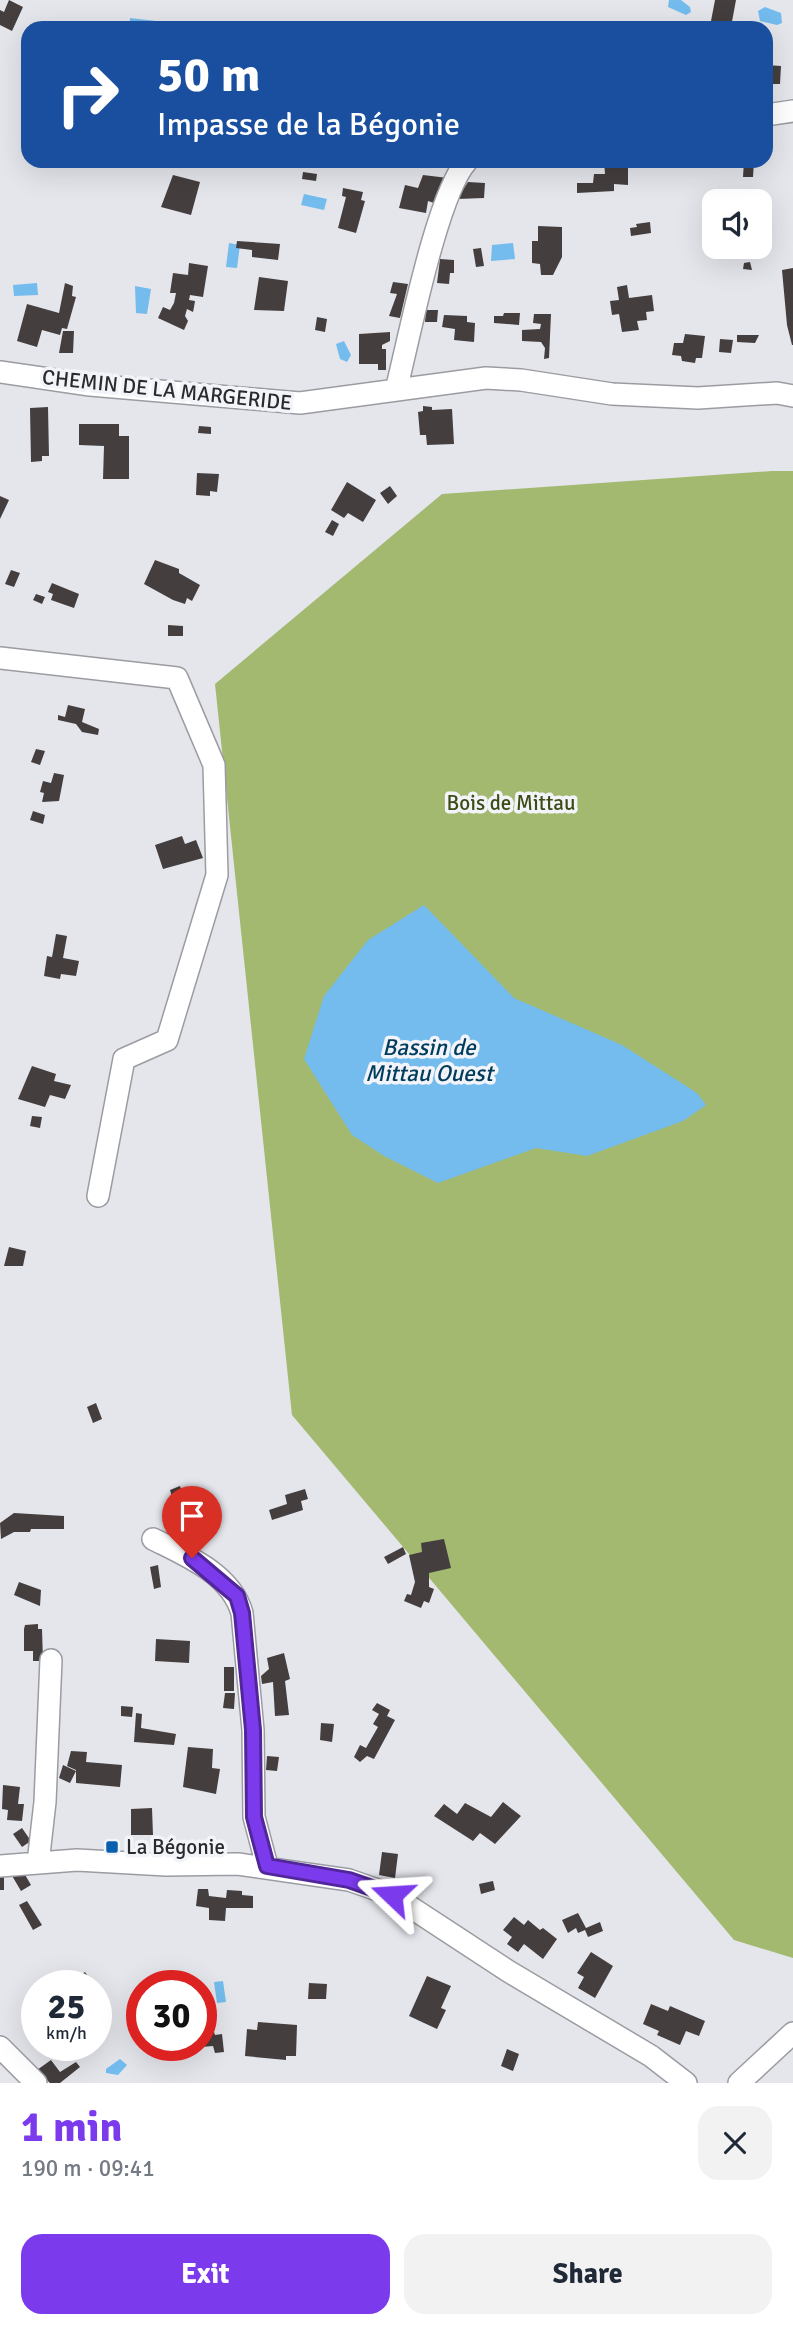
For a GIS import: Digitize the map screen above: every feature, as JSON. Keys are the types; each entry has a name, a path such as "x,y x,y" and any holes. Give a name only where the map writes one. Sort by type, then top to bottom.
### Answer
{"street":[{"path":"773,114 793,111"},
{"path":"396,390 442,213 456,173 461,168"},
{"name":"CHEMIN DE LA MARGERIDE","path":"0,372 90,384 300,404 486,378 521,380 612,394 698,398 778,393 793,396"},
{"path":"0,658 177,678 214,765 217,875 167,1040 124,1059 98,1196"},
{"path":"153,1539 192,1558 237,1596 242,1613 253,1730 254,1817 267,1866"},
{"path":"38,1863 51,1660"},
{"path":"0,1866 77,1860 166,1865 267,1866 349,1880 392,1895 509,1971 651,2056 686,2083"},
{"path":"739,2083 793,2033"},
{"path":"0,2047 36,2083"}],"green space":[{"name":"Bois de Mittau","path":"793,471 793,1958 734,1940 292,1415 215,684 442,494"}],"water":[{"path":"669,0 681,0 690,7 691,12 686,15 668,7"},
{"path":"765,7 781,13 782,23 777,25 773,24 773,21 760,21 758,11"},
{"path":"130,18 156,21 130,21"},
{"path":"304,194 327,199 324,210 301,205"},
{"path":"229,243 240,245 237,268 226,267"},
{"path":"513,243 515,259 491,261 492,245"},
{"path":"37,283 38,295 14,296 13,285"},
{"path":"135,286 151,289 147,314 136,313"},
{"path":"344,341 351,355 347,362 340,359 336,344"},
{"name":"Bassin de Mittau Ouest","path":"424,905 514,998 622,1045 697,1093 706,1105 683,1121 587,1156 536,1148 438,1183 384,1156 352,1135 304,1059 324,996 368,940"},
{"path":"223,1981 226,2002 217,2003 217,1982"},
{"path":"120,2059 127,2065 118,2075 106,2073 106,2069"}],"building":[{"path":"9,0 23,7 12,31 0,25 0,10 4,12"},
{"path":"715,0 736,0 732,21 711,21"},
{"path":"773,65 781,66 780,84 773,84"},
{"path":"605,168 628,168 628,185 614,184 614,191 577,193 577,183 593,183 594,174 605,174"},
{"path":"744,168 754,168 753,177 743,177"},
{"path":"303,172 317,174 316,181 302,179"},
{"path":"173,175 200,182 191,215 161,207"},
{"path":"423,175 448,178 437,204 428,201 426,213 399,208 405,185 418,188"},
{"path":"468,182 485,183 484,198 457,199"},
{"path":"343,188 363,192 361,200 365,201 356,233 338,228 346,197 342,196"},
{"path":"650,222 651,233 631,236 630,228 637,227 636,224"},
{"path":"538,226 562,227 562,257 553,275 541,275 540,264 532,263 532,241 538,241"},
{"path":"237,241 280,244 278,260 252,257 252,250 236,248"},
{"path":"481,248 484,266 476,267 473,249"},
{"path":"440,259 454,260 454,273 450,273 449,284 437,283"},
{"path":"750,262 752,270 743,269 744,263"},
{"path":"189,263 208,266 203,297 190,295 189,300 195,301 194,307 193,312 187,309 185,316 188,321 184,330 158,318 163,307 170,310 174,303 176,293 170,293 173,273 188,275"},
{"path":"793,268 792,345 787,325 782,270"},
{"path":"259,277 288,281 284,311 254,310"},
{"path":"393,282 408,284 400,318 389,316 397,294 390,293"},
{"path":"65,283 73,286 72,296 76,297 67,329 62,328 60,335 42,330 37,347 17,341 27,304 59,313"},
{"path":"627,285 629,298 652,295 654,311 646,312 647,320 637,321 639,330 622,332 619,314 612,315 610,301 619,300 617,287"},
{"path":"426,310 438,310 437,322 425,322"},
{"path":"504,313 520,313 519,325 494,323 494,316 503,316"},
{"path":"534,314 551,314 549,358 544,359 545,348 541,342 522,341 522,330 540,329 541,324 533,323"},
{"path":"444,315 467,316 467,322 475,323 474,342 454,340 455,329 442,327"},
{"path":"317,317 327,319 325,332 315,330"},
{"path":"63,331 74,331 73,353 59,353"},
{"path":"390,332 390,341 382,345 382,349 386,349 386,370 378,370 378,364 359,364 359,334"},
{"path":"685,334 705,336 702,358 696,358 695,363 682,361 681,356 672,355 674,343 683,343"},
{"path":"737,335 759,335 755,343 737,342"},
{"path":"720,339 733,340 731,353 719,352"},
{"path":"423,406 432,407 432,410 452,409 454,444 427,445 426,435 420,435 418,412 423,411"},
{"path":"48,407 49,456 42,456 42,461 31,462 30,408"},
{"path":"79,424 119,424 119,436 129,436 129,479 103,479 104,446 79,445"},
{"path":"199,426 211,427 211,434 198,433"},
{"path":"197,473 219,474 217,492 210,491 210,496 196,495"},
{"path":"347,482 376,500 363,522 348,513 344,518 331,510"},
{"path":"390,486 397,496 388,504 380,493"},
{"path":"0,496 9,500 0,519"},
{"path":"332,520 339,524 333,536 325,532"},
{"path":"155,560 179,569 179,573 200,585 192,601 187,598 185,604 173,600 144,584"},
{"path":"11,570 20,573 14,587 5,584"},
{"path":"52,583 79,594 74,608 51,600 53,594 48,592"},
{"path":"36,594 45,597 42,604 33,600"},
{"path":"168,625 183,626 183,636 168,636"},
{"path":"68,705 85,709 82,722 99,729 98,735 82,732 76,724 58,720 58,715 65,717"},
{"path":"36,749 45,751 40,765 31,762"},
{"path":"54,773 64,775 59,801 42,802 44,793 40,792 43,781 51,783"},
{"path":"33,811 45,815 43,824 30,820"},
{"path":"182,836 185,844 196,840 203,858 163,869 155,845"},
{"path":"56,934 67,936 63,958 79,961 76,976 61,974 60,979 44,976 47,956 52,957"},
{"path":"32,1066 56,1074 54,1081 71,1085 65,1099 50,1095 45,1107 18,1099"},
{"path":"32,1116 42,1117 40,1128 30,1126"},
{"path":"9,1247 26,1251 23,1266 4,1266"},
{"path":"96,1403 102,1419 93,1423 87,1407"},
{"path":"180,1486 184,1498 198,1492 206,1516 181,1525 170,1490"},
{"path":"305,1489 308,1499 301,1501 303,1510 272,1520 269,1510 287,1504 285,1495"},
{"path":"14,1513 64,1516 64,1529 31,1529 30,1532 14,1532 1,1539 0,1523"},
{"path":"444,1539 451,1568 429,1573 429,1587 434,1589 429,1603 424,1601 421,1608 404,1601 407,1594 411,1595 415,1582 409,1555 422,1552 421,1543"},
{"path":"403,1547 406,1554 388,1564 384,1557"},
{"path":"158,1565 161,1587 154,1589 150,1567"},
{"path":"19,1582 41,1590 40,1606 14,1595"},
{"path":"38,1624 38,1629 42,1629 43,1661 33,1661 33,1651 24,1651 24,1629 25,1625"},
{"path":"156,1639 190,1641 189,1663 155,1661"},
{"path":"284,1653 290,1679 285,1681 289,1715 275,1716 273,1682 262,1684 261,1676 269,1669 267,1658"},
{"path":"224,1667 234,1667 234,1691 224,1691"},
{"path":"225,1693 235,1693 234,1709 223,1708"},
{"path":"377,1703 390,1710 387,1716 395,1720 374,1759 367,1756 360,1762 354,1757 360,1745 366,1748 378,1727 373,1724 379,1714 372,1710"},
{"path":"121,1706 133,1707 132,1717 121,1716"},
{"path":"136,1713 142,1714 141,1728 176,1734 174,1745 134,1742"},
{"path":"321,1723 334,1724 332,1742 320,1740"},
{"path":"188,1747 213,1749 212,1768 220,1769 216,1794 183,1787"},
{"path":"71,1751 87,1752 86,1762 122,1765 120,1787 76,1783 76,1770 67,1766"},
{"path":"267,1756 279,1757 277,1771 266,1770"},
{"path":"63,1765 76,1771 70,1783 59,1778"},
{"path":"3,1785 20,1787 18,1804 24,1804 22,1821 7,1820 8,1810 2,1809"},
{"path":"503,1802 521,1816 495,1844 480,1833 473,1841 434,1816 444,1804 457,1814 465,1803 491,1817"},
{"path":"152,1808 153,1835 131,1835 131,1809"},
{"path":"22,1828 31,1841 22,1847 13,1834"},
{"path":"382,1852 398,1854 395,1878 379,1875"},
{"path":"24,1873 31,1885 21,1891 11,1874"},
{"path":"4,1874 4,1890 0,1890 0,1875"},
{"path":"493,1881 495,1890 481,1894 479,1884"},
{"path":"198,1889 208,1889 209,1896 226,1898 227,1890 242,1891 242,1895 253,1896 253,1908 226,1908 225,1921 209,1920 209,1908 196,1906"},
{"path":"27,1901 42,1925 33,1930 19,1905"},
{"path":"578,1913 586,1928 600,1922 603,1931 588,1937 585,1930 578,1933 576,1928 568,1933 562,1920"},
{"path":"514,1917 524,1925 528,1920 557,1939 543,1959 524,1944 518,1952 507,1944 512,1937 503,1930"},
{"path":"591,1952 613,1966 595,1998 578,1988 584,1977 577,1973"},
{"path":"427,1976 451,1986 441,2008 446,2010 437,2029 409,2016"},
{"path":"309,1983 327,1984 326,1999 308,1999"},
{"path":"651,2004 668,2011 670,2006 705,2021 699,2036 686,2031 680,2045 657,2035 659,2031 643,2024"},
{"path":"258,2022 297,2025 296,2056 286,2056 286,2060 245,2056 247,2029 257,2030"},
{"path":"222,2034 224,2052 217,2053 217,2035"},
{"path":"507,2049 519,2054 513,2071 501,2066"},
{"path":"50,2061 60,2072 76,2062 80,2067 60,2083 50,2083 37,2070"}],"place":[{"name":"La Bégonie","path":"112,1847"}],"route":[{"path":"192,1558 237,1596 242,1613 253,1730 254,1817 267,1866 349,1880 392,1895"}]}
